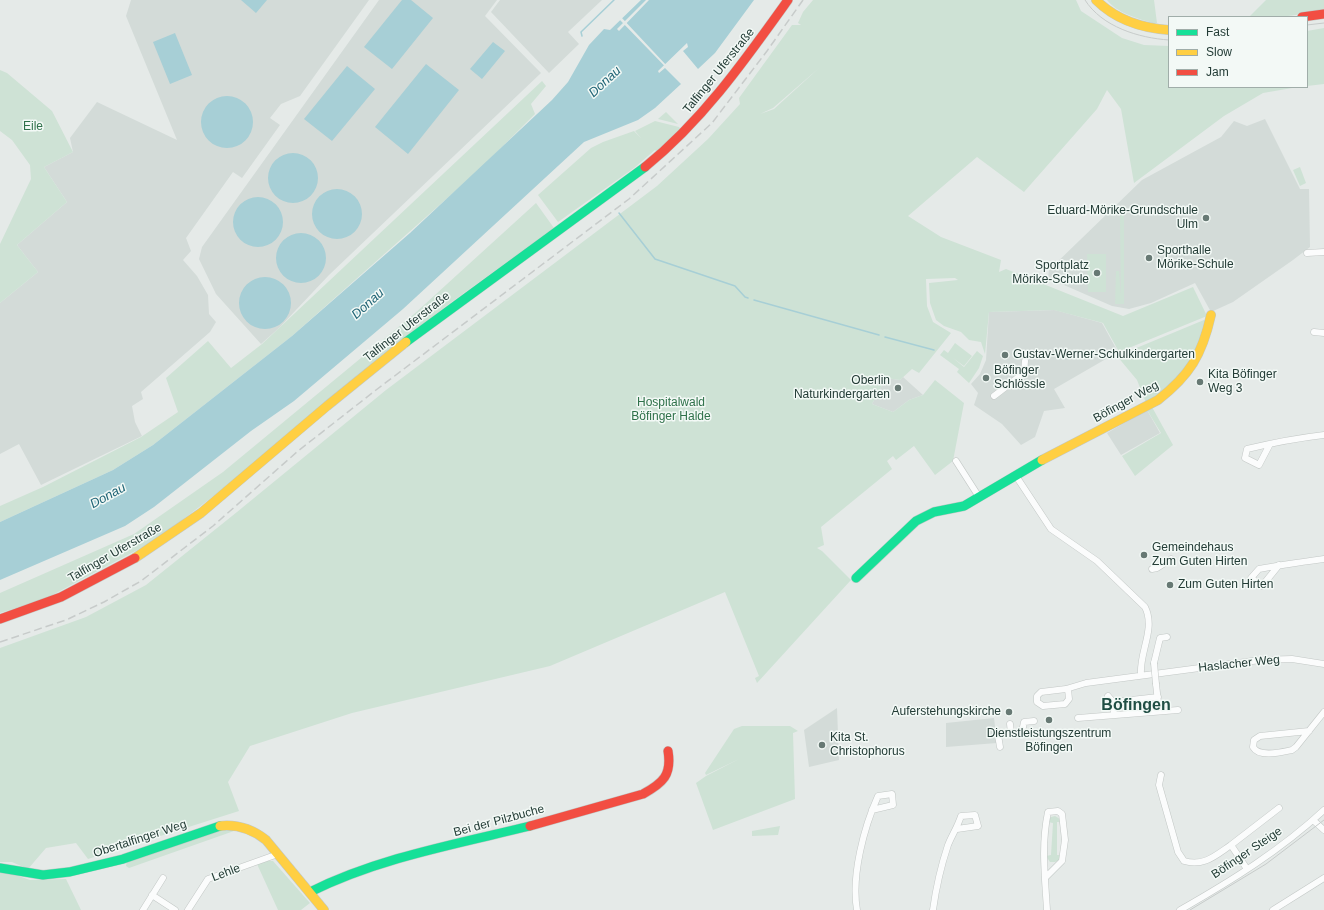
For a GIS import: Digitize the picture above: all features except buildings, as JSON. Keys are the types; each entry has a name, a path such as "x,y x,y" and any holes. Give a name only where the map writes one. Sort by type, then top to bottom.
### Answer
{"street":[{"name":"Talfinger Uferstraße","path":"0,619 49,602 72,592 157,545 224,494 368,373 454,305 566,226 649,163 688,128 713,101 747,58 788,0"},
{"path":"1096,0 1117,17 1147,28 1168,30"},
{"path":"1308,16 1324,14"},
{"path":"1307,253 1324,252"},
{"name":"Böfinger Weg","path":"856,578 916,521 934,512 964,506 1016,476 1158,400 1177,386 1195,364 1205,341 1210,315"},
{"path":"1314,332 1324,333"},
{"path":"994,396 1024,373 1026,361"},
{"path":"1270,444 1324,435"},
{"path":"956,461 980,497"},
{"path":"1016,476 1049,527 1097,560 1143,605 1148,615 1149,627 1141,662 1141,675"},
{"path":"1152,568 1157,568 1171,559"},
{"path":"1279,565 1324,559"},
{"path":"1159,711 1154,663 1160,638 1166,637"},
{"name":"Haslacher Weg","path":"1068,689 1069,700 1065,704 1043,706 1037,702 1037,696 1040,693 1068,689 1086,683 1141,675 1260,660 1292,659 1324,664"},
{"path":"1108,696 1113,702 1114,715"},
{"path":"1113,702 1158,697"},
{"path":"1078,718 1178,710"},
{"path":"1309,731 1260,736 1254,740 1253,746 1256,751 1261,753 1291,750 1309,731 1324,712"},
{"path":"1000,747 998,735 1011,734 1023,736 1024,722 1034,721"},
{"path":"1010,724 1011,734"},
{"name":"Bei der Pilzbuche","path":"310,892 330,882 376,865 552,820 643,794 658,786 667,775 670,763 668,751"},
{"path":"1161,774 1159,785 1178,852 1184,861 1200,864 1207,861 1231,845 1279,808"},
{"path":"857,910 855,900 859,863 864,834 872,810"},
{"name":"Böfinger Steige","path":"1180,910 1247,869 1300,832 1324,810"},
{"path":"1046,877 1062,861 1065,840 1062,814 1058,811 1048,812 1045,825 1044,862 1047,910"},
{"path":"1313,820 1324,830"},
{"name":"Obertalfinger Weg","path":"0,868 43,875 69,872 122,859 221,826 239,826 255,831 278,854"},
{"path":"933,910 942,866 949,843 957,830"},
{"path":"1231,845 1247,869"},
{"path":"278,854 324,910"},
{"name":"Lehle","path":"188,910 208,879 278,854"},
{"path":"1044,862 1050,865 1057,865"},
{"path":"143,910 163,878"},
{"path":"1274,910 1324,878"},
{"path":"152,896 175,910"}],"shaded area":[{"path":"131,0 369,0 300,96 281,104 270,118 280,125 242,178 233,172 186,238 191,251 183,260 197,276 208,295 209,314 216,322 210,332 141,392 143,399 132,406 135,422 142,436 41,485 19,444 0,454 0,303 38,272 17,245 67,202 44,167 73,152 70,138 97,102 177,140 126,16"},
{"path":"379,0 497,0 485,16 541,73 329,275 279,328 261,344 216,294 199,259 202,247"},
{"path":"500,0 602,0 568,32 579,44 549,73 491,12"},
{"name":"Eduard-Mörike-Grundschule Ulm","path":"1265,119 1300,189 1309,189 1310,247 1293,260 1233,302 1211,312 1195,283 1151,303 1129,309 1112,306 1048,278 1049,270 1142,180 1221,137 1234,121 1247,126"},
{"path":"1055,310 1102,323 1118,352 1054,389 1065,408 1044,411 1035,437 1021,445 1002,424 974,405 978,393 971,384 980,374 986,360 989,312"},
{"name":"Oberlin Naturkindergarten","path":"903,377 923,395 909,400 893,412 872,404 886,378 900,380"},
{"path":"1147,410 1160,433 1121,455 1107,433"},
{"name":"Kita St. Christophorus","path":"837,708 839,760 809,767 804,730"},
{"path":"994,718 997,743 946,747 946,723"}],"green space":[{"name":"Hospitalwald Böfinger Halde","path":"813,0 1076,0 1081,11 1122,38 1144,45 1168,46 1168,88 1292,88 1263,93 1224,116 1134,183 1121,109 1107,90 1097,109 1024,192 977,157 908,216 941,237 1001,260 999,272 1006,269 1123,316 1193,287 1207,316 1119,352 1103,323 1054,310 989,312 985,354 981,342 969,340 961,332 944,326 936,320 930,303 929,283 958,280 955,278 926,279 927,306 933,322 951,333 919,373 912,369 900,380 886,378 872,404 893,412 909,400 923,395 935,380 964,403 953,461 935,475 914,446 896,460 893,456 887,461 892,469 821,527 824,545 817,548 822,551 851,580 757,683 755,678 759,676 725,592 550,666 352,713 250,746 228,782 239,811 88,859 76,843 46,848 28,869 12,862 0,862 0,648 86,617 146,585 386,390 657,186 708,139 740,104 739,98 792,25 801,25 798,23 803,12","holes":["819,68 774,109 760,114 773,108"]},
{"path":"1107,0 1154,0 1157,23 1152,23 1122,12 1111,5"},
{"path":"1266,0 1324,0 1324,11 1288,16 1250,16"},
{"path":"1324,28 1324,84 1308,86 1308,31"},
{"name":"Eile","path":"0,70 7,73 52,111 73,152 44,167 67,202 17,245 38,272 0,303 0,244 31,179 30,165 12,140 0,131"},
{"path":"542,81 546,86 531,104 535,114 479,170 292,336 153,445 113,470 0,522 0,506 43,487 141,437 178,412 166,378 208,341 231,368 262,344"},
{"path":"666,112 678,124 658,119"},
{"path":"655,121 679,127 681,130 658,153 655,150 634,168 558,222 538,195 591,148 634,131 641,138 635,131"},
{"path":"1300,167 1306,183 1300,186 1293,170"},
{"path":"536,203 554,228 446,306 228,485 156,540 43,600 0,613 0,593 134,534 223,472 413,315"},
{"path":"1120,214 1124,214 1124,304 1115,304 1116,271 1119,271 1121,297"},
{"name":"Sportplatz Mörike-Schule","path":"1087,254 1106,254 1106,292 1088,292"},
{"path":"1204,320 1207,322 1192,364 1172,386 1146,403 1137,380 1117,356"},
{"path":"955,343 972,356 964,366 953,358 964,367 977,351 983,356 979,368 969,383 957,372 959,369 940,355 944,350 948,353"},
{"path":"1152,407 1173,445 1135,476 1122,456 1161,433 1147,410"},
{"path":"742,726 790,726 798,731 793,733 795,799 713,830 696,783 706,776 739,759 706,775 705,773 734,729"},
{"path":"1055,816 1060,819 1061,822 1057,822 1057,855 1061,855 1059,860 1050,862 1046,856 1051,855 1053,823 1048,822 1051,817"},
{"path":"780,826 778,835 752,836 752,831"},
{"path":"220,829 241,831 234,831 129,868 126,866 127,861"},
{"path":"273,861 310,903 301,910 278,910 257,864"},
{"path":"0,873 10,873 30,880 66,879 81,910 0,910"}],"water":[{"path":"241,0 267,0 256,13"},
{"path":"402,0 411,0 433,18 392,69 364,47"},
{"name":"Donau","path":"641,0 646,0 617,29 619,31 649,0 754,0 715,53 698,69 683,51 688,47 687,43 658,71 659,73 665,68 681,84 655,108 638,120 584,142 403,309 294,401 251,431 154,507 125,526 0,580 0,522 113,470 153,445 292,336 410,233 552,100 568,82 589,45 604,29 610,30"},
{"path":"175,33 192,75 170,84 153,42"},
{"path":"493,42 505,51 482,79 470,69"},
{"path":"426,64 459,90 408,154 375,127"},
{"path":"347,66 375,89 332,141 304,119"},
{"path":"222,96 232,96 241,100 249,108 253,117 253,127 249,136 241,144 232,148 222,148 213,144 205,136 201,127 201,117 205,108 213,100"},
{"path":"293,153 303,155 311,160 316,168 318,178 316,188 311,196 303,201 293,203 283,201 275,196 270,188 268,178 270,168 275,160 283,155"},
{"path":"337,189 347,191 355,196 360,204 362,214 360,224 355,232 347,237 337,239 327,237 319,232 314,224 312,214 314,204 319,196 327,191"},
{"path":"258,197 268,199 276,204 281,212 283,222 281,232 276,240 268,245 258,247 248,245 240,240 235,232 233,222 235,212 240,204 248,199"},
{"path":"296,233 306,233 319,240 326,253 326,263 319,276 306,283 296,283 287,279 280,272 276,263 276,253 280,244 287,237"},
{"path":"265,277 275,279 283,285 289,293 291,303 289,313 283,321 275,327 265,329 255,327 247,321 241,313 239,303 241,293 247,285 255,279"}],"pier":[{"path":"621,17 683,83 681,87 682,84 619,19"}],"waterway":[{"path":"582,36 581,32 614,0"},
{"path":"619,213 655,259 735,286 745,297 748,298"},
{"path":"754,300 879,335"},
{"path":"885,337 934,350"}],"tram line":[{"path":"1085,0 1092,9 1111,24 1134,34 1168,40"},
{"path":"1308,25 1324,23"},
{"path":"1190,910 1266,864 1324,820"}],"railway":[{"path":"0,642 66,620 104,602 141,581 213,526 298,451 376,390 629,199 712,123 767,51 803,0"}],"traffic: fast":[{"path":"406,342 645,167"},
{"path":"856,578 916,521 934,512 964,506 1042,460"},
{"path":"0,868 43,875 69,872 123,859 220,826"},
{"path":"310,892 336,880 390,861 530,826"}],"traffic: slow":[{"path":"1096,0 1112,13 1130,22 1168,30"},
{"path":"1042,460 1158,400 1169,391 1179,382 1199,353 1211,315"},
{"path":"135,558 201,513 327,406 406,342"},
{"path":"220,826 244,828 266,840 324,910"}],"traffic: jam":[{"path":"645,167 686,130 722,88 756,45 788,0"},
{"path":"1308,16 1324,14"},
{"path":"0,619 61,597 135,558"},
{"path":"530,826 643,794 661,782 667,772 669,766 668,751"}],"place":[{"name":"Eduard-Mörike-Grundschule Ulm","path":"1206,218"},
{"name":"Sporthalle Mörike-Schule","path":"1149,258"},
{"name":"Sportplatz Mörike-Schule","path":"1097,273"},
{"name":"Gustav-Werner-Schulkindergarten","path":"1005,355"},
{"name":"Böfinger Schlössle","path":"986,378"},
{"name":"Kita Böfinger Weg 3","path":"1200,382"},
{"name":"Oberlin Naturkindergarten","path":"898,388"},
{"name":"Gemeindehaus Zum Guten Hirten","path":"1144,555"},
{"name":"Zum Guten Hirten","path":"1170,585"},
{"name":"Auferstehungskirche","path":"1009,712"},
{"name":"Dienstleistungszentrum Böfingen","path":"1049,720"},
{"name":"Kita St. Christophorus","path":"822,745"}],"district":[{"name":"Böfingen","path":"1136,706"}]}
